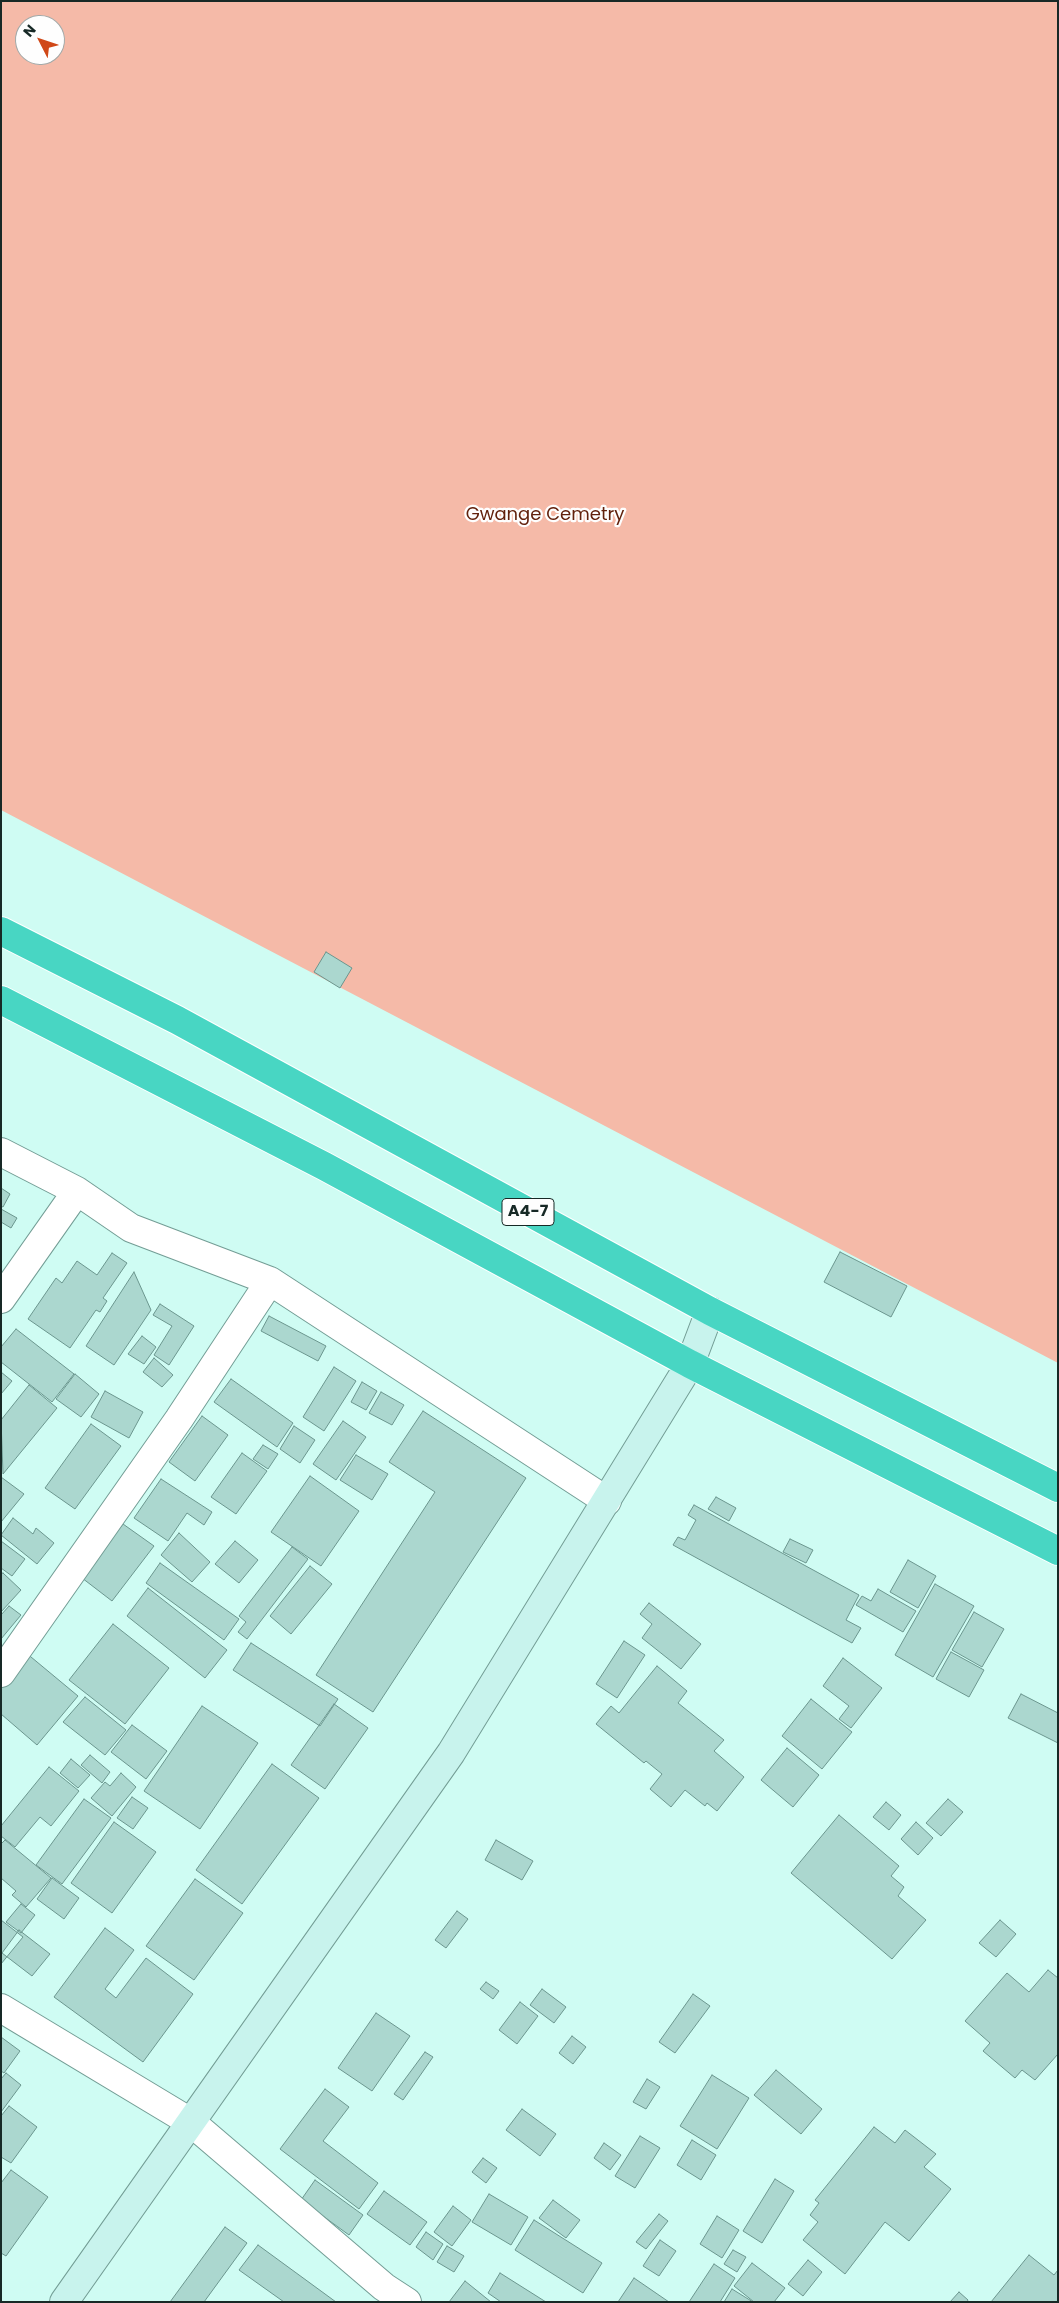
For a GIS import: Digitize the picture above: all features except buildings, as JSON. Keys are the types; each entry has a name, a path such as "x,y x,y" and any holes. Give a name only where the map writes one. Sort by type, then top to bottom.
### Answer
{"highway":[{"name":"A4-7","path":"1,931 177,1020 710,1311 1058,1488"},
{"path":"1,1000 324,1166 690,1364 1058,1551"}],"main road":[{"path":"64,2302 451,1753 690,1364 710,1311"}],"street":[{"path":"1,1152 77,1191 131,1228 270,1281 607,1501"},
{"path":"1,1299 77,1191"},
{"path":"1,1673 179,1420 270,1281"},
{"path":"1,2008 192,2123 384,2287 407,2302"}],"green space":[{"name":"Gwange Cemetry","path":"1,1 1058,1 1058,1363 1,810"}]}
